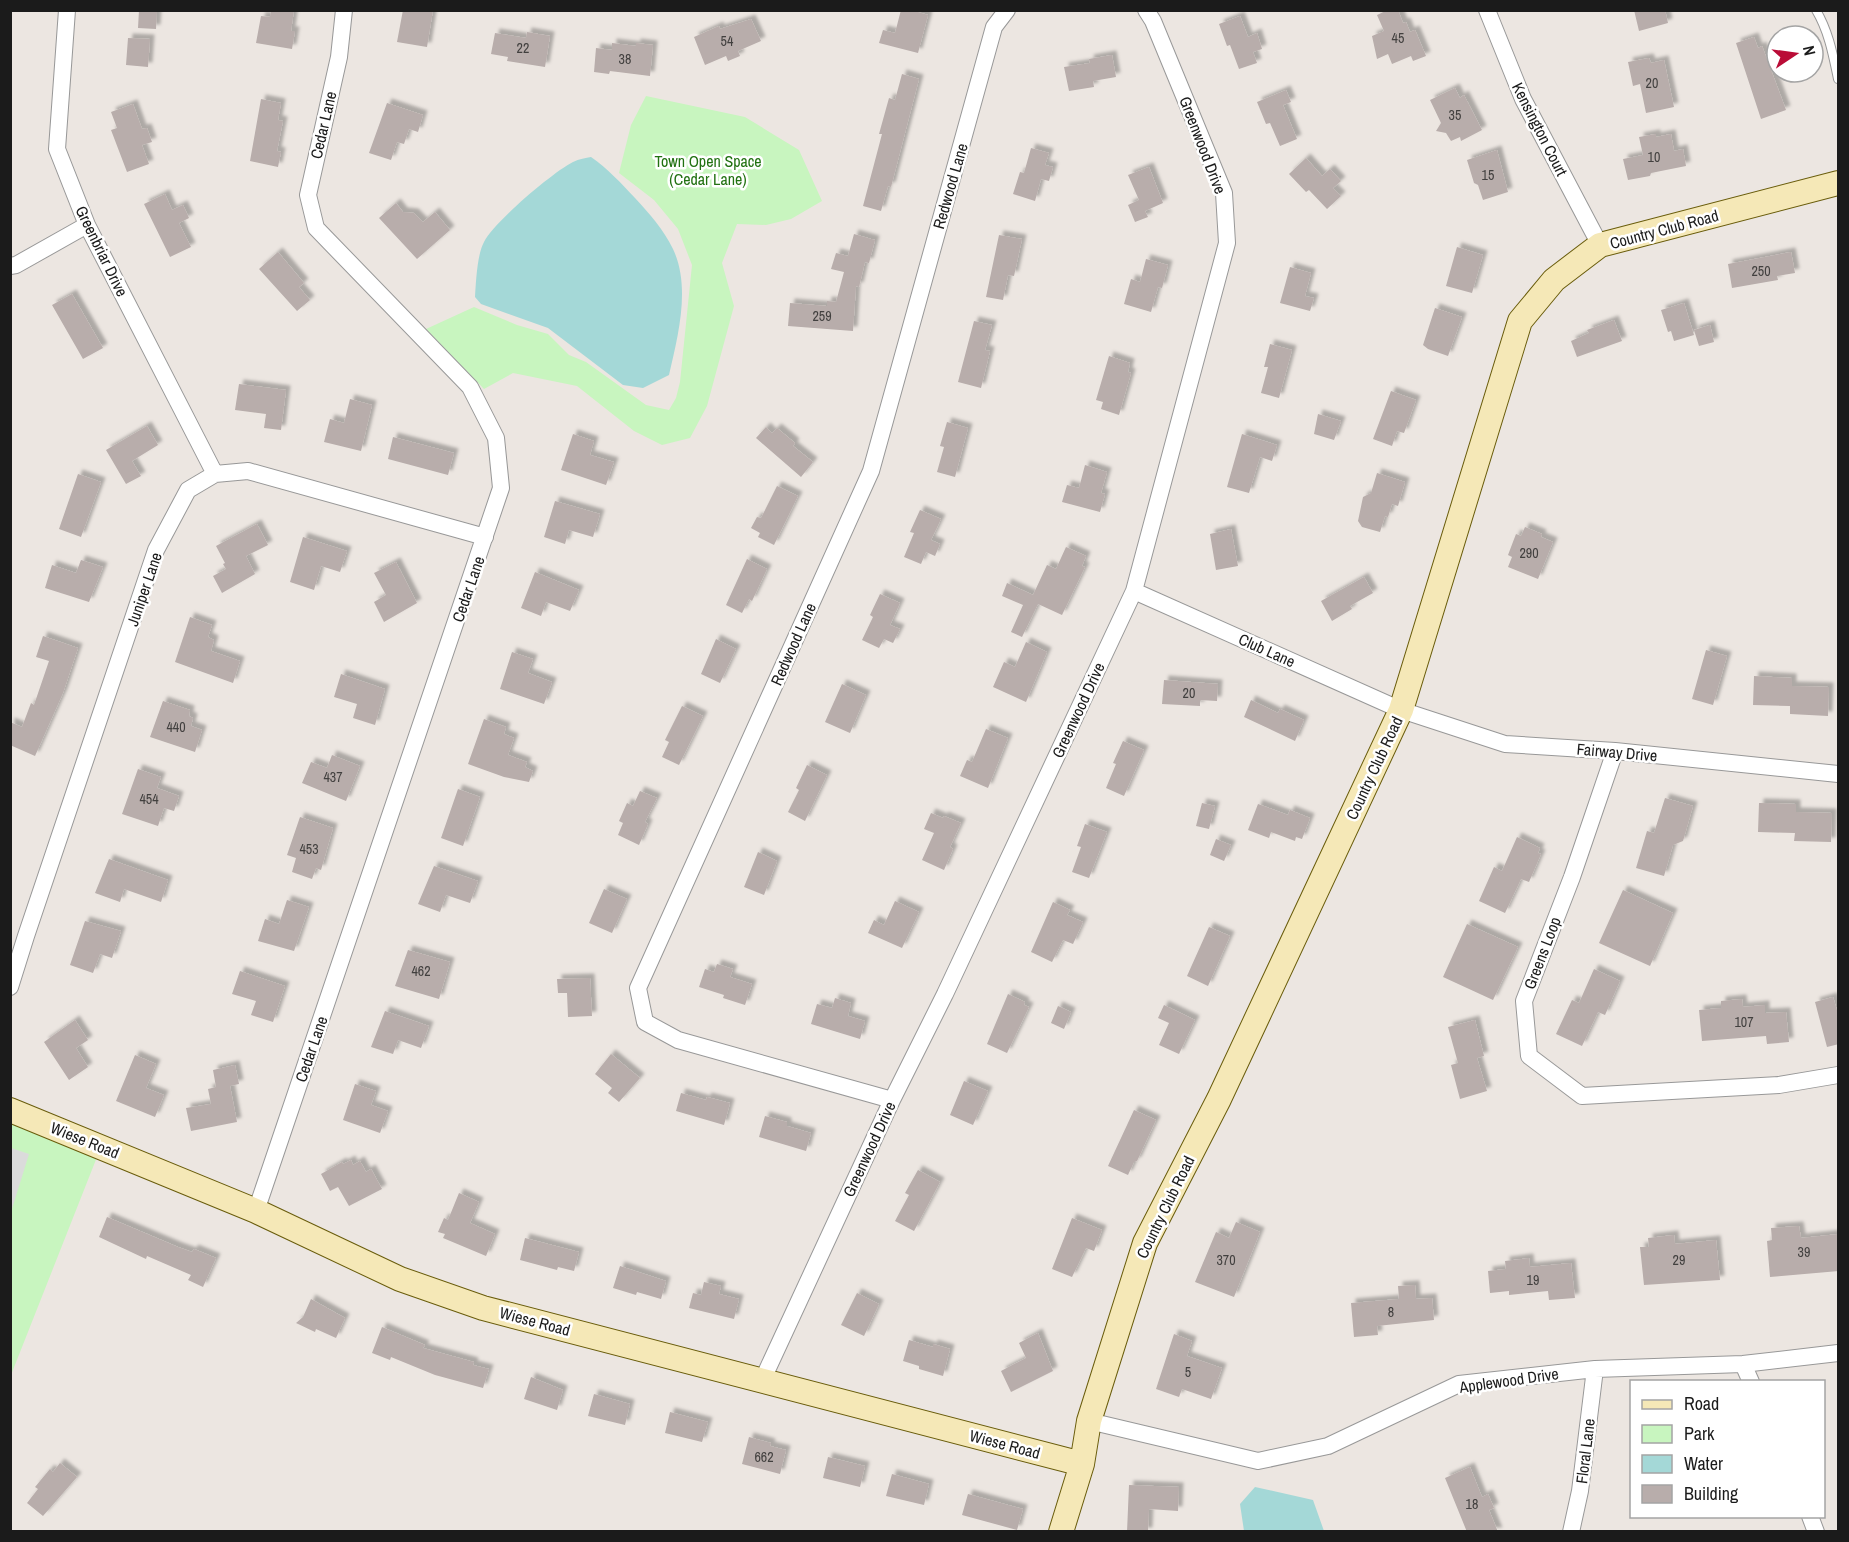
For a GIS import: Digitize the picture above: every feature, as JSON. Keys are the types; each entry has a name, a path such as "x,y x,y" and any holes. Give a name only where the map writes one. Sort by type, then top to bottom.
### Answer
{"street":[{"name":"Greenbriar Drive","path":"67,10 57,149 87,225 215,474"},
{"name":"Cedar Lane","path":"256,1211 501,488 496,438 470,387 316,228 308,195 339,57 344,10"},
{"name":"Redwood Lane","path":"892,1100 678,1040 645,1022 638,988 871,471 994,27 1007,10"},
{"name":"Greenwood Drive","path":"762,1381 892,1100 945,994 1134,591 1227,243 1224,193 1153,21 1146,10"},
{"name":"Kensington Court","path":"1486,10 1523,99 1600,245"},
{"name":"Country Club Road","path":"1061,1532 1082,1464 1089,1421 1145,1243 1220,1099 1401,710 1520,321 1554,280 1600,245 1839,183"},
{"path":"10,266 16,265 87,225"},
{"name":"Juniper Lane","path":"10,987 156,550 188,490 215,474 248,471 485,537"},
{"name":"Club Lane","path":"1134,591 1401,710"},
{"name":"Fairway Drive","path":"1401,710 1505,744 1615,751 1839,774"},
{"name":"Greens Loop","path":"1615,751 1572,877 1524,1001 1529,1056 1582,1096 1779,1085 1839,1075"},
{"name":"Wiese Road","path":"10,1110 256,1211 400,1279 483,1308 1082,1464"},
{"name":"Applewood Drive","path":"1089,1421 1258,1461 1328,1446 1459,1384 1595,1369 1743,1364 1839,1353"},
{"path":"1743,1364 1750,1380"},
{"name":"Floral Lane","path":"1571,1532 1580,1491 1595,1369"}],"lane":[{"path":"1816,10 1824,23 1839,79"}],"green space":[{"name":"Town Open Space (Cedar Lane)","path":"646,96 745,117 799,150 822,201 791,219 766,225 737,224 722,263 734,306 707,406 690,438 662,445 634,431 577,386 513,373 484,389 426,329 474,307 517,325 548,334 569,355 586,362 646,405 669,410 676,398 680,382 692,265 678,229 654,200 619,173 631,125"},
{"path":"11,1122 97,1157 11,1375"}],"shaded area":[{"path":"10,1148 29,1154 11,1212"}],"water":[{"path":"591,157 614,176 661,228 673,249 678,264 682,295 681,312 669,375 643,388 623,385 548,328 481,304 475,297 480,254 484,242 499,222 564,167 580,159"},
{"path":"1255,1487 1313,1500 1324,1531 1244,1531 1240,1504"}],"building":[{"path":"139,10 157,11 156,29 138,28"},
{"path":"271,10 294,10 291,31 295,31 292,49 256,43 261,16 270,17"},
{"path":"403,10 433,10 427,47 397,42"},
{"path":"901,10 911,10 928,15 918,53 879,43 883,30 895,33"},
{"path":"1388,10 1398,10 1403,23 1406,22 1410,32 1415,30 1426,56 1413,61 1411,56 1392,64 1388,54 1377,59 1372,36 1384,31 1377,15"},
{"path":"1634,10 1665,10 1668,23 1639,31"},
{"path":"1240,16 1248,37 1257,33 1262,49 1253,52 1257,63 1239,69 1219,24"},
{"path":"751,19 761,41 738,51 740,56 728,61 726,56 705,65 694,37 719,26 720,29"},
{"path":"527,32 550,36 545,67 507,61 508,57 491,54 495,33 526,38"},
{"path":"1754,37 1758,48 1762,46 1765,54 1765,84 1776,84 1786,110 1761,119 1736,43"},
{"path":"128,38 150,39 148,67 126,65"},
{"path":"612,43 636,46 636,43 653,45 650,76 610,71 609,74 594,72 596,48 612,50"},
{"path":"1112,55 1116,77 1093,81 1094,87 1069,91 1064,67 1090,63 1089,59"},
{"path":"1649,58 1651,63 1664,60 1674,107 1646,113 1640,84 1633,86 1628,62"},
{"path":"902,74 919,79 891,187 888,186 881,211 863,206 889,98 895,100"},
{"path":"1455,88 1460,98 1464,95 1482,130 1461,141 1460,137 1451,141 1446,133 1436,131 1441,123 1430,100"},
{"path":"1286,90 1291,102 1283,105 1297,139 1280,146 1270,123 1266,124 1257,102"},
{"path":"261,99 281,103 278,120 283,121 277,151 281,152 278,167 250,161"},
{"path":"387,103 423,115 418,132 409,129 404,144 397,142 391,160 369,153"},
{"path":"133,104 142,129 147,128 152,142 142,145 149,164 127,172 111,130 117,128 111,112"},
{"path":"1656,134 1656,137 1671,134 1674,151 1683,149 1686,166 1628,180 1623,159 1643,155 1639,137"},
{"path":"1031,148 1049,153 1045,165 1053,167 1049,181 1041,179 1035,201 1013,194 1020,172 1024,173"},
{"path":"1497,150 1508,192 1483,200 1478,185 1474,183 1467,160"},
{"path":"1306,158 1322,176 1330,169 1341,181 1333,188 1341,196 1327,209 1289,174"},
{"path":"1149,167 1163,203 1145,211 1148,217 1135,222 1128,205 1139,200 1128,175"},
{"path":"165,194 172,210 183,205 189,218 179,223 191,247 170,257 144,204"},
{"path":"396,203 403,212 414,213 423,222 435,212 450,230 417,259 379,218"},
{"path":"854,234 875,240 869,263 865,262 859,287 856,286 853,331 788,326 790,303 827,306 827,301 836,302 844,272 831,269 836,253 848,256"},
{"path":"999,235 1022,239 1014,276 1008,275 1003,300 986,297"},
{"path":"1457,247 1483,255 1472,293 1446,286"},
{"path":"278,252 304,283 299,287 310,300 297,311 259,269"},
{"path":"1791,252 1795,273 1777,276 1778,280 1732,288 1728,264"},
{"path":"1146,259 1168,265 1162,288 1158,287 1151,312 1124,304 1131,279 1140,282"},
{"path":"1290,267 1311,273 1305,296 1314,298 1310,311 1280,303"},
{"path":"72,294 103,348 83,359 52,305"},
{"path":"1684,303 1694,335 1674,341 1671,331 1668,332 1661,310"},
{"path":"1435,308 1462,317 1448,356 1423,345"},
{"path":"1614,320 1622,341 1577,357 1571,341 1589,333 1587,330"},
{"path":"974,321 992,325 985,350 990,351 981,388 958,382"},
{"path":"1710,325 1714,342 1699,346 1694,330"},
{"path":"1270,344 1292,350 1279,398 1261,393 1268,367 1264,367"},
{"path":"1109,356 1130,363 1128,372 1131,373 1119,415 1101,409 1103,402 1096,400"},
{"path":"239,384 286,390 281,430 264,428 266,414 235,410"},
{"path":"1391,391 1416,400 1404,433 1397,431 1392,446 1373,439"},
{"path":"350,399 372,405 361,451 324,442 330,419 344,423"},
{"path":"1318,414 1341,421 1334,440 1314,434"},
{"path":"947,422 968,428 955,477 937,472 944,447 940,446"},
{"path":"147,426 158,445 132,461 141,476 126,484 106,450"},
{"path":"766,427 772,433 777,428 795,443 793,446 813,462 801,477 756,438"},
{"path":"573,434 594,441 590,455 614,462 606,485 561,470"},
{"path":"1242,434 1277,445 1272,461 1260,457 1249,493 1227,487"},
{"path":"393,437 454,453 448,475 388,459"},
{"path":"1085,465 1107,472 1101,493 1105,494 1100,512 1062,502 1067,485 1079,488"},
{"path":"1377,473 1405,482 1398,506 1392,504 1380,532 1362,527 1358,521 1363,497 1371,493"},
{"path":"78,474 101,482 81,537 59,529"},
{"path":"777,486 798,496 774,545 758,537 760,533 751,528 757,517 761,518"},
{"path":"555,501 600,514 593,537 569,530 565,544 544,537"},
{"path":"920,510 941,519 931,540 940,544 935,556 926,552 921,564 904,557 914,533 910,532"},
{"path":"257,524 268,545 246,556 255,574 222,593 213,576 226,569 216,546"},
{"path":"1525,527 1542,534 1541,537 1553,542 1538,579 1508,567 1512,557 1508,555 1516,534 1521,536"},
{"path":"1231,529 1238,566 1216,570 1210,534"},
{"path":"303,537 347,551 340,572 321,566 314,590 290,582"},
{"path":"1066,547 1086,556 1082,566 1085,567 1062,615 1038,604 1022,637 1011,632 1023,605 1002,596 1007,583 1033,595 1047,565 1056,569"},
{"path":"747,559 767,569 752,601 749,599 742,613 726,605"},
{"path":"81,560 103,567 89,602 45,588 52,565 76,573"},
{"path":"396,562 417,603 384,622 374,602 386,595 374,573"},
{"path":"535,572 579,590 570,611 546,602 541,616 521,608"},
{"path":"1364,577 1373,593 1350,606 1352,609 1332,621 1321,601"},
{"path":"880,594 900,603 890,625 900,629 893,643 884,639 879,648 862,640 873,617 870,615"},
{"path":"190,617 212,625 208,637 214,640 211,651 240,661 233,683 175,662"},
{"path":"43,636 78,648 63,693 35,756 10,745 10,722 22,727 31,703 34,705 49,661 36,657"},
{"path":"716,639 736,649 720,683 701,674"},
{"path":"1026,642 1047,652 1026,702 993,687 1004,662 1015,667"},
{"path":"1706,650 1727,656 1713,705 1692,699"},
{"path":"512,652 533,659 528,673 552,682 544,704 500,689"},
{"path":"341,674 385,689 375,725 353,718 357,704 334,697"},
{"path":"1754,676 1792,678 1792,686 1829,687 1828,716 1790,714 1790,706 1753,705"},
{"path":"1164,680 1218,684 1217,701 1200,700 1200,706 1162,704"},
{"path":"842,684 866,695 850,733 825,722"},
{"path":"1251,700 1278,713 1280,709 1304,720 1295,741 1244,717"},
{"path":"163,701 190,710 189,716 193,718 191,726 202,730 195,752 150,737"},
{"path":"682,706 703,716 679,765 662,757 669,742 665,740"},
{"path":"484,719 506,727 504,734 514,738 508,755 527,762 525,767 533,771 529,782 504,777 468,764"},
{"path":"986,729 1008,738 988,788 960,776 967,760 972,762"},
{"path":"1123,741 1144,750 1124,796 1106,788 1116,764 1113,763"},
{"path":"332,755 360,766 346,801 302,783 311,762 327,768"},
{"path":"807,765 827,775 805,821 788,812 799,790 796,788"},
{"path":"138,769 161,777 157,788 179,796 174,811 164,808 158,826 122,814"},
{"path":"458,789 480,797 463,846 441,838"},
{"path":"640,791 657,798 645,822 648,824 639,845 618,835 623,823 619,821 627,803 633,806"},
{"path":"1665,798 1693,806 1683,841 1673,845 1664,876 1636,868 1647,831 1654,833"},
{"path":"1202,803 1215,806 1209,829 1196,826"},
{"path":"1759,803 1796,804 1796,812 1832,813 1831,842 1794,841 1795,833 1758,832"},
{"path":"1258,804 1288,815 1290,810 1310,818 1302,839 1296,837 1295,841 1271,832 1269,838 1248,830"},
{"path":"931,813 961,823 950,847 953,849 944,870 922,860 934,833 924,829"},
{"path":"300,817 333,828 321,870 316,868 312,879 292,872 296,858 287,855"},
{"path":"1085,824 1107,832 1089,878 1072,872 1081,847 1077,846"},
{"path":"1517,837 1540,848 1538,853 1541,854 1529,882 1521,879 1505,913 1479,901 1494,867 1502,871"},
{"path":"1216,839 1231,845 1224,861 1210,855"},
{"path":"758,852 777,861 764,895 744,887"},
{"path":"109,859 168,880 161,902 124,889 120,902 95,893"},
{"path":"434,866 478,881 470,903 446,895 440,912 418,904"},
{"path":"604,889 627,899 612,933 589,923"},
{"path":"1623,890 1673,913 1650,966 1599,943"},
{"path":"287,900 309,907 294,951 258,941 265,919 279,924"},
{"path":"895,901 919,912 902,948 868,933 874,920 884,925"},
{"path":"1053,902 1070,910 1067,915 1083,922 1073,944 1063,940 1052,962 1031,952"},
{"path":"85,921 121,931 112,958 100,954 93,973 70,965"},
{"path":"1467,924 1518,947 1493,1000 1443,977"},
{"path":"1209,927 1230,936 1208,986 1187,976"},
{"path":"408,950 450,962 439,999 395,986"},
{"path":"717,964 733,969 730,977 752,984 745,1005 699,987 705,969 714,972"},
{"path":"1594,969 1620,981 1605,1015 1598,1012 1582,1046 1556,1034 1572,1000 1579,1003"},
{"path":"240,971 285,986 273,1022 251,1015 256,1001 232,994"},
{"path":"590,978 592,1016 568,1017 567,993 558,993 557,979"},
{"path":"1008,994 1025,1002 1024,1005 1029,1007 1007,1053 987,1044"},
{"path":"1833,997 1839,1017 1839,1044 1827,1047 1815,1002"},
{"path":"835,998 851,1003 848,1016 865,1021 860,1039 811,1024 817,1004 832,1008"},
{"path":"1742,999 1743,1007 1765,1005 1765,1013 1786,1012 1789,1042 1767,1044 1766,1036 1702,1041 1699,1010 1721,1008 1721,1001"},
{"path":"1164,1005 1195,1020 1179,1054 1159,1045 1169,1023 1158,1018"},
{"path":"1058,1006 1071,1012 1064,1029 1051,1023"},
{"path":"385,1011 429,1026 421,1048 398,1040 393,1054 371,1047"},
{"path":"75,1020 88,1040 76,1048 88,1067 69,1080 44,1042"},
{"path":"1475,1020 1484,1056 1477,1058 1487,1091 1460,1099 1451,1065 1458,1063 1448,1027"},
{"path":"611,1054 640,1078 619,1102 608,1093 612,1088 595,1074"},
{"path":"135,1055 156,1064 146,1088 164,1095 155,1117 116,1101"},
{"path":"235,1065 239,1084 230,1086 237,1122 191,1131 186,1108 211,1104 208,1089 216,1087 213,1070"},
{"path":"964,1081 988,1091 973,1125 950,1115"},
{"path":"355,1084 376,1091 371,1105 388,1111 380,1133 343,1120"},
{"path":"681,1093 706,1100 707,1097 730,1103 724,1125 676,1111"},
{"path":"1134,1110 1156,1120 1128,1175 1108,1166"},
{"path":"765,1116 787,1122 787,1126 811,1133 806,1151 759,1137"},
{"path":"351,1160 353,1165 360,1161 366,1172 371,1169 382,1189 349,1206 338,1187 330,1191 321,1174 342,1162 343,1164"},
{"path":"918,1170 940,1182 914,1231 895,1221 909,1195 905,1193"},
{"path":"459,1193 479,1202 470,1223 495,1234 486,1256 443,1238 445,1234 438,1232 444,1218 448,1220"},
{"path":"107,1217 178,1247 192,1252 194,1249 216,1258 203,1287 188,1280 191,1275 147,1256 146,1259 99,1237"},
{"path":"1072,1218 1102,1230 1094,1251 1086,1248 1072,1277 1052,1269"},
{"path":"1236,1222 1260,1232 1234,1297 1195,1282 1216,1232 1229,1238"},
{"path":"1799,1226 1801,1238 1839,1234 1839,1271 1770,1277 1767,1241 1772,1240 1771,1228"},
{"path":"1674,1235 1675,1244 1716,1240 1720,1280 1644,1285 1640,1247 1649,1247 1648,1238"},
{"path":"525,1238 579,1252 574,1271 558,1267 557,1270 520,1260"},
{"path":"1529,1258 1530,1267 1571,1263 1575,1298 1549,1300 1548,1291 1509,1295 1509,1291 1490,1293 1488,1271 1506,1269 1505,1261"},
{"path":"620,1266 666,1281 661,1299 613,1288"},
{"path":"704,1282 721,1286 719,1294 739,1299 734,1319 689,1308 693,1293 701,1295"},
{"path":"1415,1285 1416,1299 1432,1298 1434,1320 1377,1326 1378,1335 1354,1337 1351,1303 1399,1299 1398,1286"},
{"path":"857,1293 879,1304 864,1336 841,1325"},
{"path":"311,1299 345,1318 336,1338 296,1323 303,1317"},
{"path":"382,1327 425,1345 423,1348 474,1362 473,1365 489,1369 483,1388 435,1375 391,1357 390,1360 372,1353"},
{"path":"1038,1333 1053,1371 1011,1392 1001,1371 1026,1358 1019,1343"},
{"path":"1174,1334 1192,1341 1187,1356 1222,1368 1211,1399 1182,1389 1179,1397 1156,1389"},
{"path":"909,1340 950,1349 943,1376 919,1369 919,1366 903,1361"},
{"path":"531,1377 563,1390 557,1410 524,1399"},
{"path":"594,1394 630,1404 625,1425 588,1416"},
{"path":"670,1412 708,1422 702,1442 665,1433"},
{"path":"749,1437 786,1450 780,1474 742,1464"},
{"path":"828,1457 865,1466 860,1487 823,1478"},
{"path":"60,1463 77,1477 43,1516 27,1503 38,1489 35,1487 50,1469 53,1472"},
{"path":"1470,1467 1482,1497 1488,1494 1494,1508 1489,1510 1498,1532 1467,1532 1445,1478"},
{"path":"892,1474 929,1484 924,1505 886,1496"},
{"path":"1129,1485 1179,1487 1178,1511 1149,1509 1148,1532 1127,1532"},
{"path":"968,1494 1023,1509 1017,1530 962,1515"}]}
